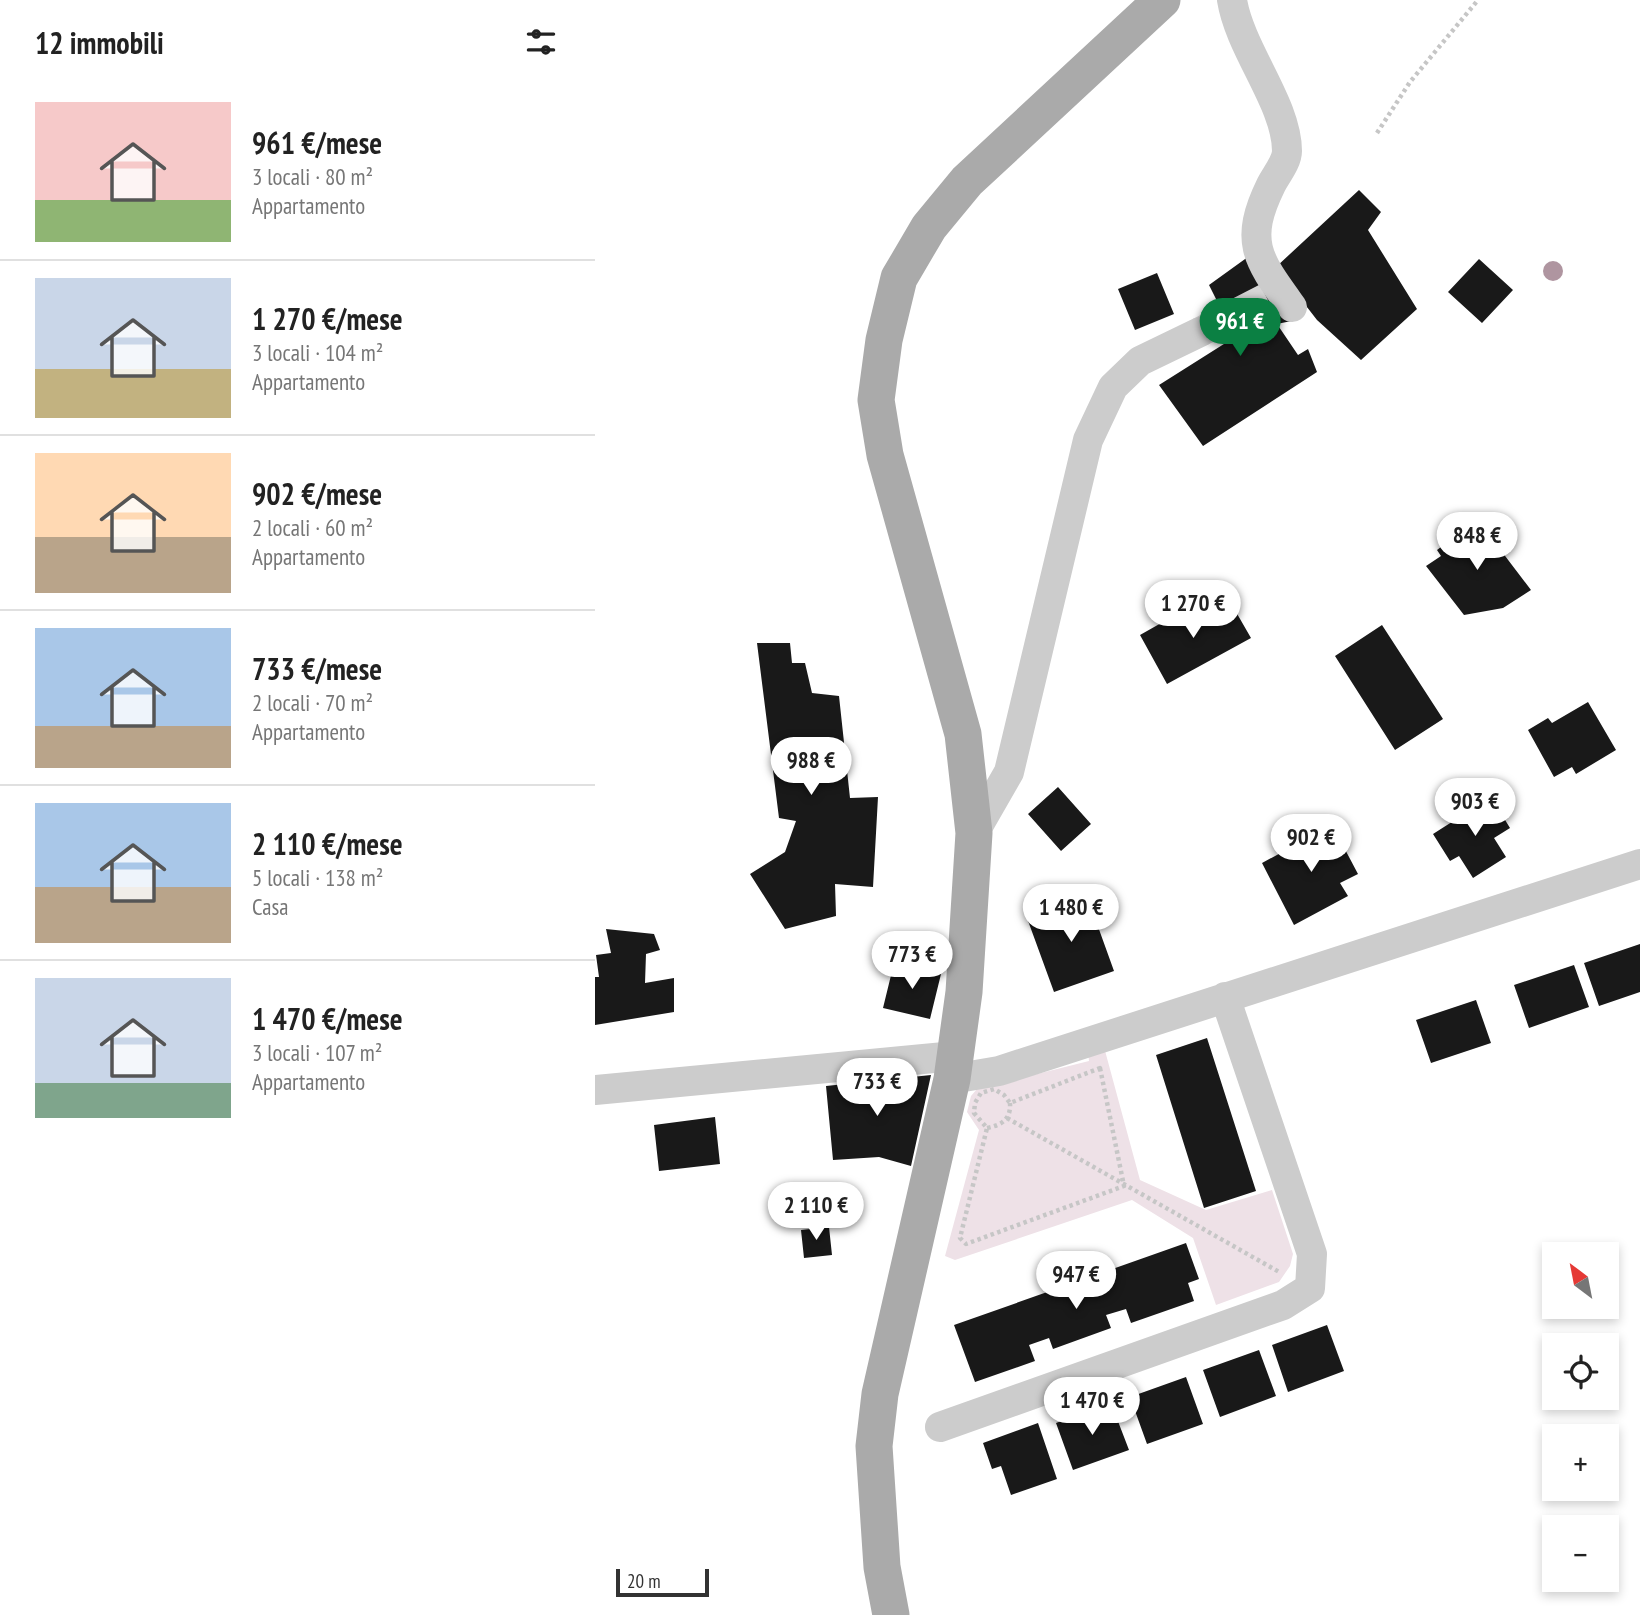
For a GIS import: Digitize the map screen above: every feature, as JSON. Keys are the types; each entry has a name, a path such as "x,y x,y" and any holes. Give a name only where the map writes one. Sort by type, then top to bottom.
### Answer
{"main road":[{"path":"891,1615 882,1567 874,1446 880,1394 953,1067 964,992 974,833 963,734 885,455 876,400 884,340 899,278 929,227 967,181 1162,0"}],"street":[{"path":"1232,0 1253,58 1285,128 1288,155 1270,187 1255,227 1256,247 1265,269 1292,307"},
{"path":"974,833 1009,772 1088,440 1114,387 1140,361 1200,332"},
{"path":"595,1090 953,1067 999,1071 1640,864"},
{"path":"940,1427 1283,1305 1310,1288 1312,1254 1225,997"}],"path":[{"path":"1377,133 1410,82 1478,0"},
{"path":"1010,1103 1100,1068 1124,1186"},
{"path":"994,1090 1004,1095 1010,1103 1010,1110 1007,1118 998,1126 987,1128 974,1113 975,1103 981,1093 994,1090"},
{"path":"1007,1118 1310,1288"},
{"path":"987,1128 960,1238 965,1244 1124,1186"}],"shaded area":[{"path":"1104,1047 1140,1180 1206,1210 1272,1190 1293,1254 1290,1266 1279,1282 1216,1305 1193,1238 1132,1200 955,1260 945,1256 979,1130 967,1112 971,1096 977,1089 1089,1061 1088,1052"}],"building":[{"path":"1359,190 1381,212 1368,230 1417,309 1361,360 1317,320 1276,267"},
{"path":"1252,254 1296,320 1277,324 1298,355 1308,349 1317,372 1203,446 1159,385 1235,337 1209,285"},
{"path":"1479,259 1513,290 1482,323 1448,292"},
{"path":"1157,273 1174,314 1135,330 1118,289"},
{"path":"1477,519 1531,590 1503,608 1464,615 1426,566 1441,556 1437,550"},
{"path":"1200,601 1209,618 1232,605 1251,638 1167,684 1140,635"},
{"path":"1382,625 1443,719 1395,750 1335,656"},
{"path":"757,643 790,643 792,663 805,663 812,693 839,696 850,798 878,797 873,887 835,884 836,916 785,929 750,874 785,852 796,821 779,818"},
{"path":"1588,702 1616,750 1576,774 1572,767 1554,777 1528,730 1548,718 1552,723"},
{"path":"1058,787 1091,824 1061,851 1028,814"},
{"path":"1491,797 1510,828 1494,838 1506,857 1473,878 1459,856 1450,861 1433,834"},
{"path":"1330,821 1358,874 1340,883 1348,896 1294,925 1262,863 1312,836 1310,832"},
{"path":"1087,896 1114,971 1054,992 1027,918"},
{"path":"606,929 654,934 660,950 646,954 645,983 674,978 674,1012 595,1025 595,977 599,977 596,955 611,953"},
{"path":"1640,944 1640,992 1599,1006 1584,963"},
{"path":"894,963 941,974 930,1019 883,1008"},
{"path":"1574,965 1589,1007 1529,1028 1514,985"},
{"path":"1476,1000 1491,1043 1431,1063 1416,1020"},
{"path":"1207,1038 1256,1191 1204,1208 1156,1055"},
{"path":"931,1075 911,1166 879,1157 833,1160 826,1086"},
{"path":"715,1117 720,1164 659,1171 654,1125"},
{"path":"829,1227 832,1255 804,1258 801,1230"},
{"path":"1186,1243 1199,1279 1188,1283 1194,1301 1131,1323 1126,1309 1106,1315 1111,1328 1053,1349 1049,1338 1029,1345 1035,1361 975,1382 954,1325"},
{"path":"1327,1325 1344,1371 1288,1392 1272,1345"},
{"path":"1259,1350 1276,1396 1220,1417 1203,1370"},
{"path":"1186,1377 1203,1424 1147,1444 1130,1397"},
{"path":"1111,1403 1129,1450 1073,1470 1056,1423"},
{"path":"1038,1423 1057,1479 1011,1495 1001,1466 992,1469 983,1443"}],"tunnel":[{"path":"1200,332 1280,291"}]}
